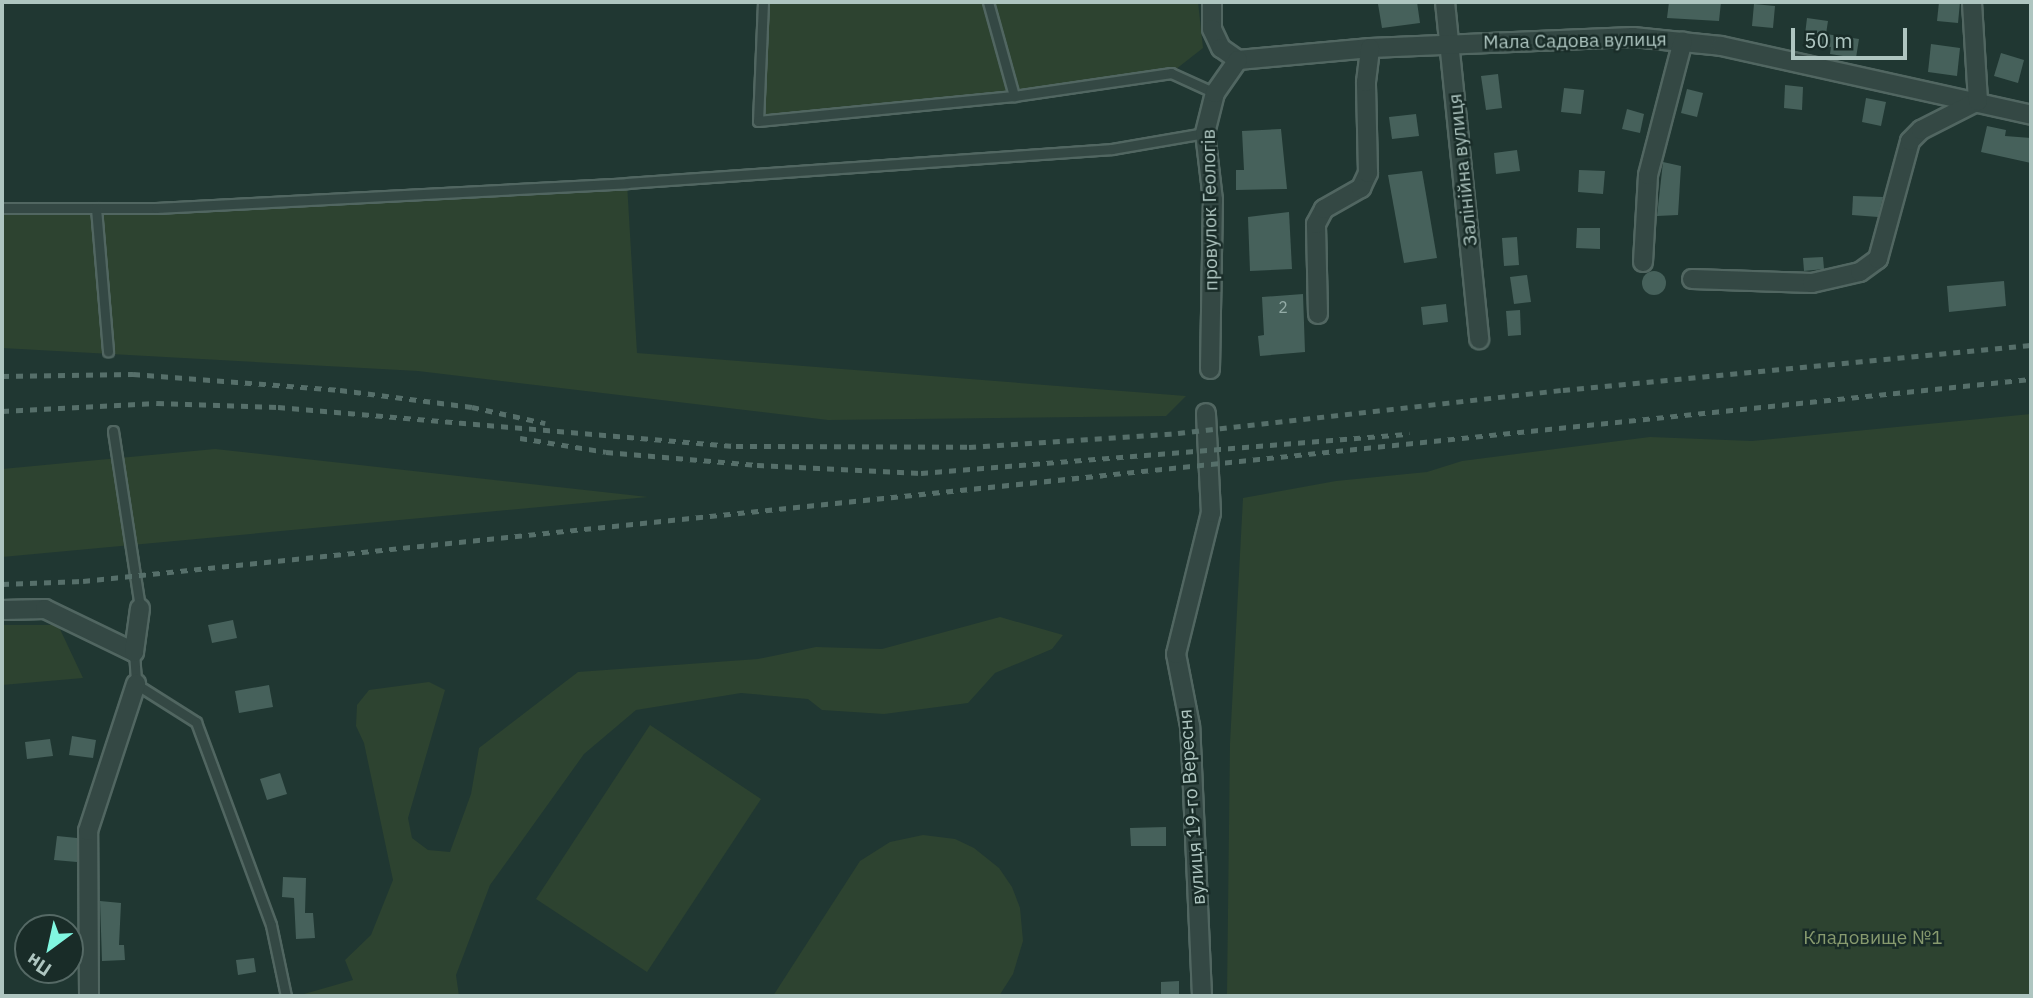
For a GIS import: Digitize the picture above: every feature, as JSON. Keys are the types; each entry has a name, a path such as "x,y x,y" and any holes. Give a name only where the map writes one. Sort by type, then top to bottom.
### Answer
{"street":[{"path":"1212,2 1212,29 1221,48 1237,60"},
{"name":"Залінійна вулиця","path":"1445,2 1479,339"},
{"path":"1692,279 1812,283 1860,272 1878,259 1910,141 1921,130 1978,101 1972,2"},
{"name":"Мала Садова вулиця","path":"1237,60 1370,48 1633,37 1683,41 2031,114"},
{"path":"1643,262 1648,176 1683,41"},
{"path":"1318,314 1316,224 1324,209 1361,188 1368,173 1366,82 1370,48"},
{"name":"провулок Геологів","path":"1210,369 1213,200 1205,133 1215,93 1237,60"},
{"name":"вулиця 19-го Вересня","path":"1202,996 1190,726 1176,653 1211,513 1206,413"},
{"path":"2,610 45,609 134,652 140,608"},
{"path":"89,996 88,831 136,684"}],"lane":[{"path":"763,2 758,121 1014,96 1171,73 1215,93"},
{"path":"988,2 1014,96"},
{"path":"2,208 96,208 634,183 1112,149 1205,133"},
{"path":"96,208 108,351"},
{"path":"113,431 140,608"},
{"path":"134,652 136,684 196,722 271,925 286,996"}],"green space":[{"path":"757,2 1198,2 1203,48 1171,73 1014,96 758,121"},
{"path":"627,183 637,353 1186,396 1166,416 828,420 418,371 2,348 2,208 156,208"},
{"name":"Кладовище №1","path":"2031,414 2031,996 1227,996 1230,743 1243,498 1336,481 1427,472 1462,461 1650,437 1752,441"},
{"path":"215,449 648,497 2,557 2,469"},
{"path":"1000,617 1063,635 1052,649 995,673 968,703 884,714 822,710 808,699 741,693 636,710 584,754 490,885 456,975 459,996 297,996 353,980 345,960 371,935 393,880 364,743 356,726 357,705 369,690 429,682 445,690 408,818 412,838 428,850 450,852 471,794 479,748 578,672 758,659 816,647 882,649"},
{"path":"2,625 58,625 83,678 2,685"},
{"path":"650,725 761,799 647,972 536,899"},
{"path":"923,835 955,839 974,848 999,868 1012,887 1020,908 1023,941 1013,974 999,996 773,996 860,861 890,842"}],"building":[{"path":"1417,2 1420,23 1382,28 1378,4"},
{"path":"1669,2 1721,2 1719,21 1667,18"},
{"path":"1939,2 1960,2 1958,23 1937,21"},
{"path":"1754,4 1775,6 1773,28 1752,26"},
{"path":"1807,18 1828,21 1826,34 1859,39 1856,58 1830,54 1831,47 1804,43"},
{"path":"1931,44 1960,48 1957,76 1928,72"},
{"path":"2001,53 2024,60 2018,83 1994,76"},
{"path":"1498,74 1502,108 1486,110 1481,76"},
{"path":"1785,85 1803,87 1802,110 1784,108"},
{"path":"1564,88 1584,90 1581,114 1561,112"},
{"path":"1687,89 1703,93 1697,117 1681,113"},
{"path":"1866,98 1886,102 1881,126 1862,122"},
{"path":"1627,109 1644,114 1640,133 1622,129"},
{"path":"1416,114 1419,136 1392,139 1389,117"},
{"path":"1987,126 2006,130 2005,136 2031,138 2031,163 1981,152"},
{"path":"1281,129 1287,189 1236,190 1236,170 1244,170 1242,131"},
{"path":"1517,150 1520,171 1496,174 1494,153"},
{"path":"1663,162 1681,166 1678,215 1657,216"},
{"path":"1579,170 1605,171 1603,194 1578,192"},
{"path":"1422,171 1437,258 1404,263 1388,175"},
{"path":"1853,196 1883,197 1878,217 1852,215"},
{"path":"1289,212 1292,269 1250,271 1248,217"},
{"path":"1577,228 1600,228 1600,249 1576,248"},
{"path":"1517,237 1519,265 1504,266 1502,238"},
{"path":"1823,257 1824,269 1804,271 1803,258"},
{"path":"1654,271 1663,274 1666,283 1663,292 1654,295 1645,292 1642,283 1645,274"},
{"path":"1527,275 1531,302 1514,304 1510,277"},
{"path":"2004,281 2006,306 1949,312 1947,286"},
{"path":"1303,294 1305,352 1260,356 1258,336 1264,335 1262,297"},
{"path":"1446,304 1448,322 1423,325 1421,307"},
{"path":"1520,310 1521,335 1508,336 1506,311"},
{"path":"233,620 237,638 212,643 208,625"},
{"path":"269,685 273,707 239,713 235,691"},
{"path":"72,736 96,740 93,758 69,755"},
{"path":"50,739 53,756 27,759 25,742"},
{"path":"280,773 287,794 267,800 260,779"},
{"path":"1166,827 1166,846 1131,846 1130,828"},
{"path":"57,836 77,838 77,862 54,860"},
{"path":"283,877 306,878 305,913 313,913 315,938 296,939 294,898 282,897"},
{"path":"100,901 121,903 119,945 124,945 125,960 102,961"},
{"path":"254,958 256,972 238,975 236,960"},
{"path":"1179,981 1179,996 1161,996 1161,982"}],"railway":[{"path":"2,411 157,403 278,407 736,446 969,447 1178,433 1563,390 2031,345"},
{"path":"2,376 133,374 340,390 472,407 545,423"},
{"path":"2,584 83,581 2031,379"},
{"path":"520,438 606,452 757,465 921,473 1409,434"}]}
